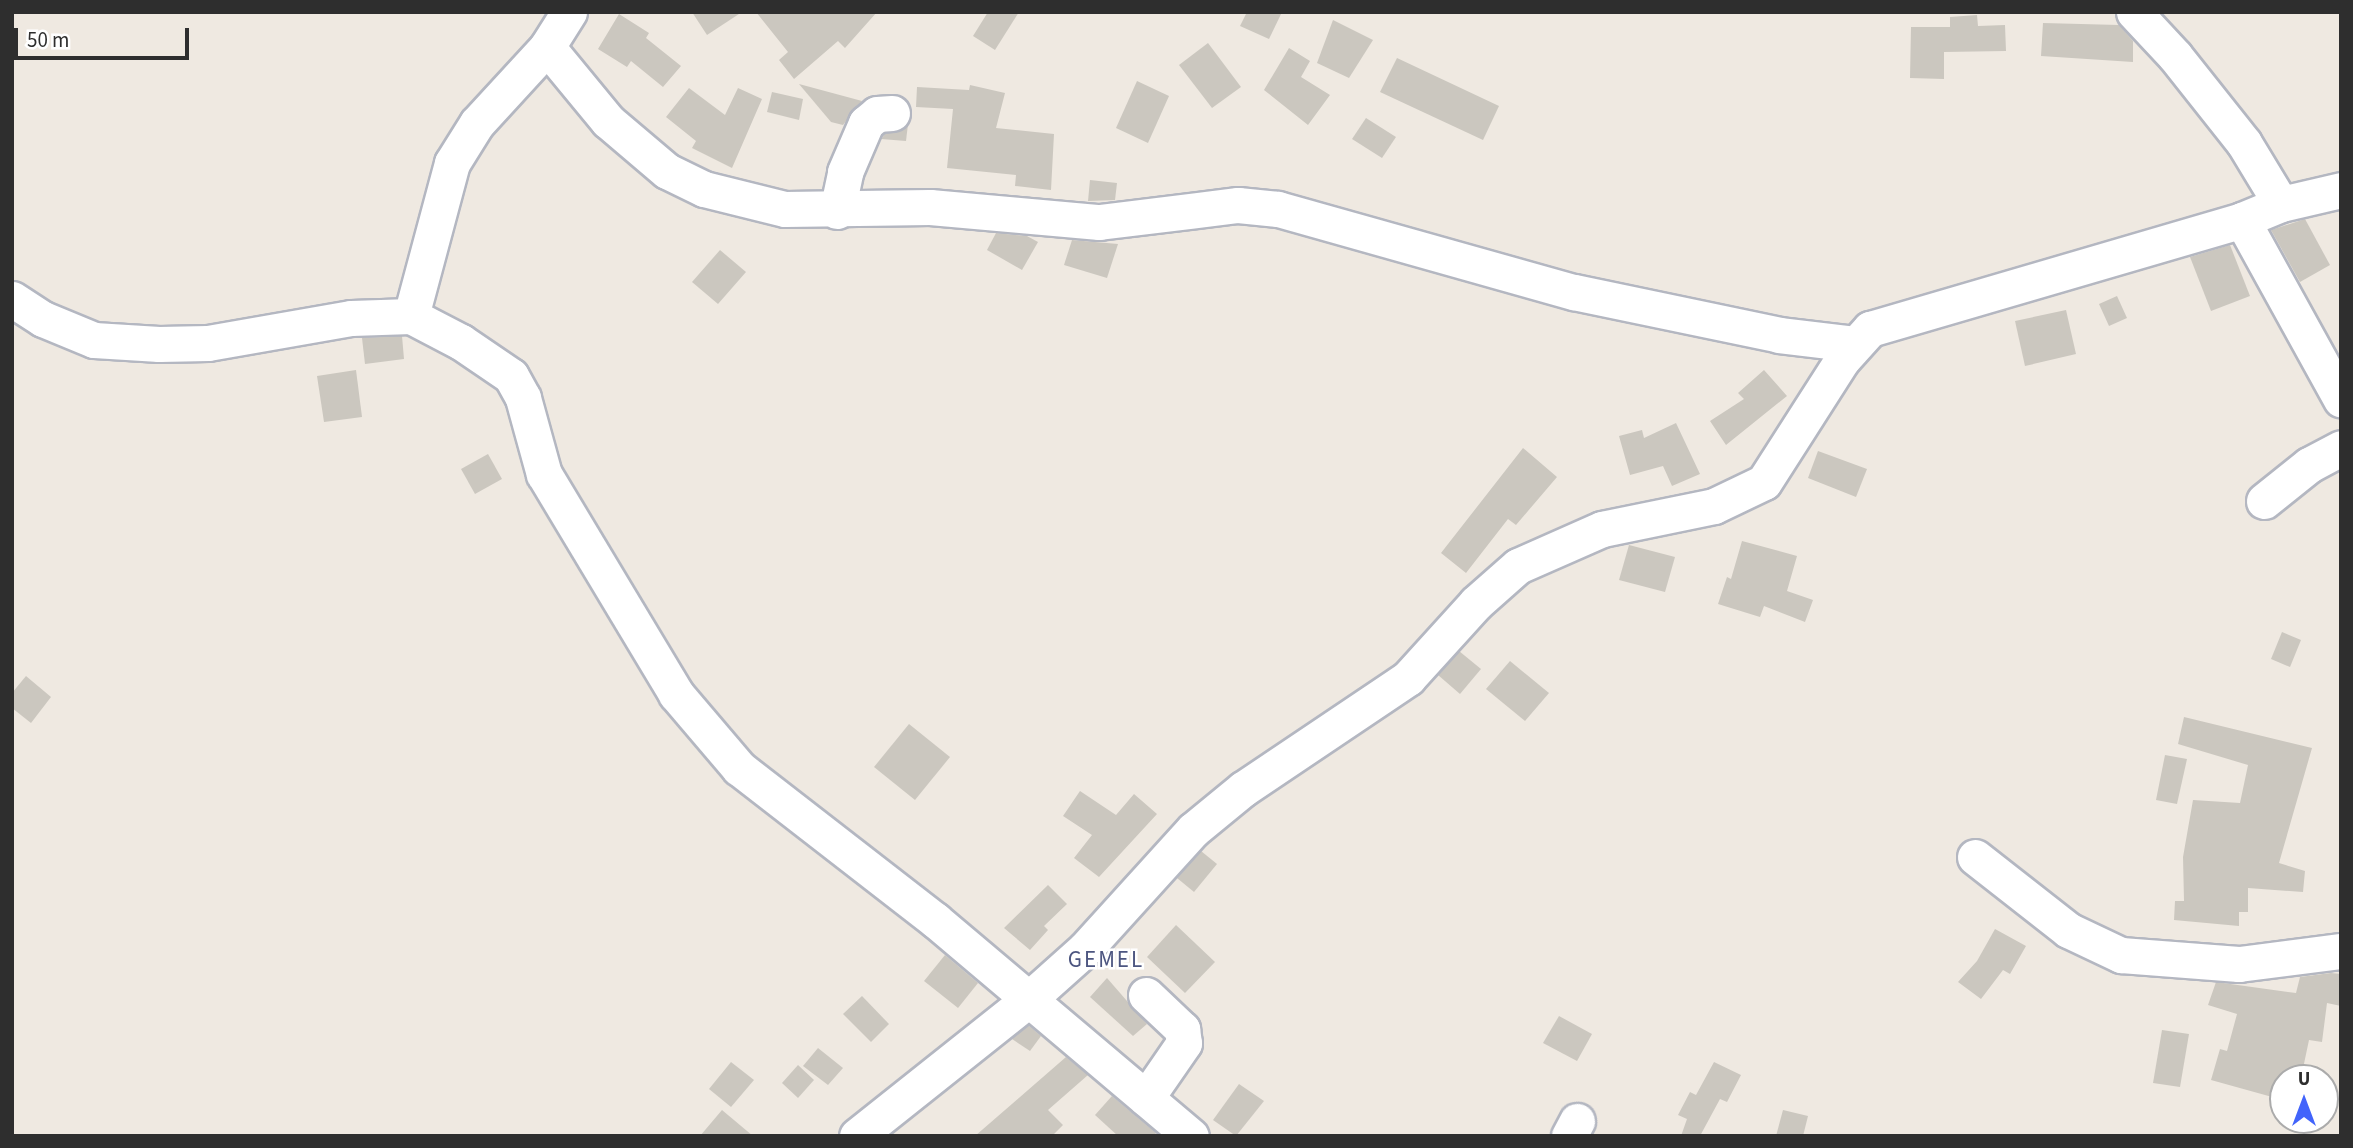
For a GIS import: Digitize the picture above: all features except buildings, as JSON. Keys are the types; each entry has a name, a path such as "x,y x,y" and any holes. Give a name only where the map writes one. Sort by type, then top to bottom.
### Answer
{"street":[{"path":"411,316 452,163 477,123 547,47 569,12"},
{"path":"2134,12 2244,143 2281,204"},
{"path":"547,47 608,121 667,171 704,189 785,209 837,211 930,207 1099,222 1238,205 1278,209 1574,292 1779,335 1854,344"},
{"path":"837,211 845,172 866,122 877,114 892,113"},
{"path":"857,1136 1029,999 1085,949 1193,830 1243,789 1408,678 1476,603 1518,566 1602,529 1714,506 1764,482 1854,344 1882,325 2242,220 2281,204 2341,190"},
{"path":"2242,220 2341,399"},
{"path":"12,299 43,320 94,340 159,344 208,343 351,318 411,316 461,342 512,376 523,398 544,474 676,694 714,741 739,768 858,857 1191,1136"},
{"path":"2264,501 2309,465 2341,448"},
{"path":"1975,857 2068,930 2121,955 2239,964 2341,951"},
{"path":"1146,995 1182,1029 1184,1043 1146,1098"}],"district":[{"name":"GEMEL","path":"1106,960"}]}
